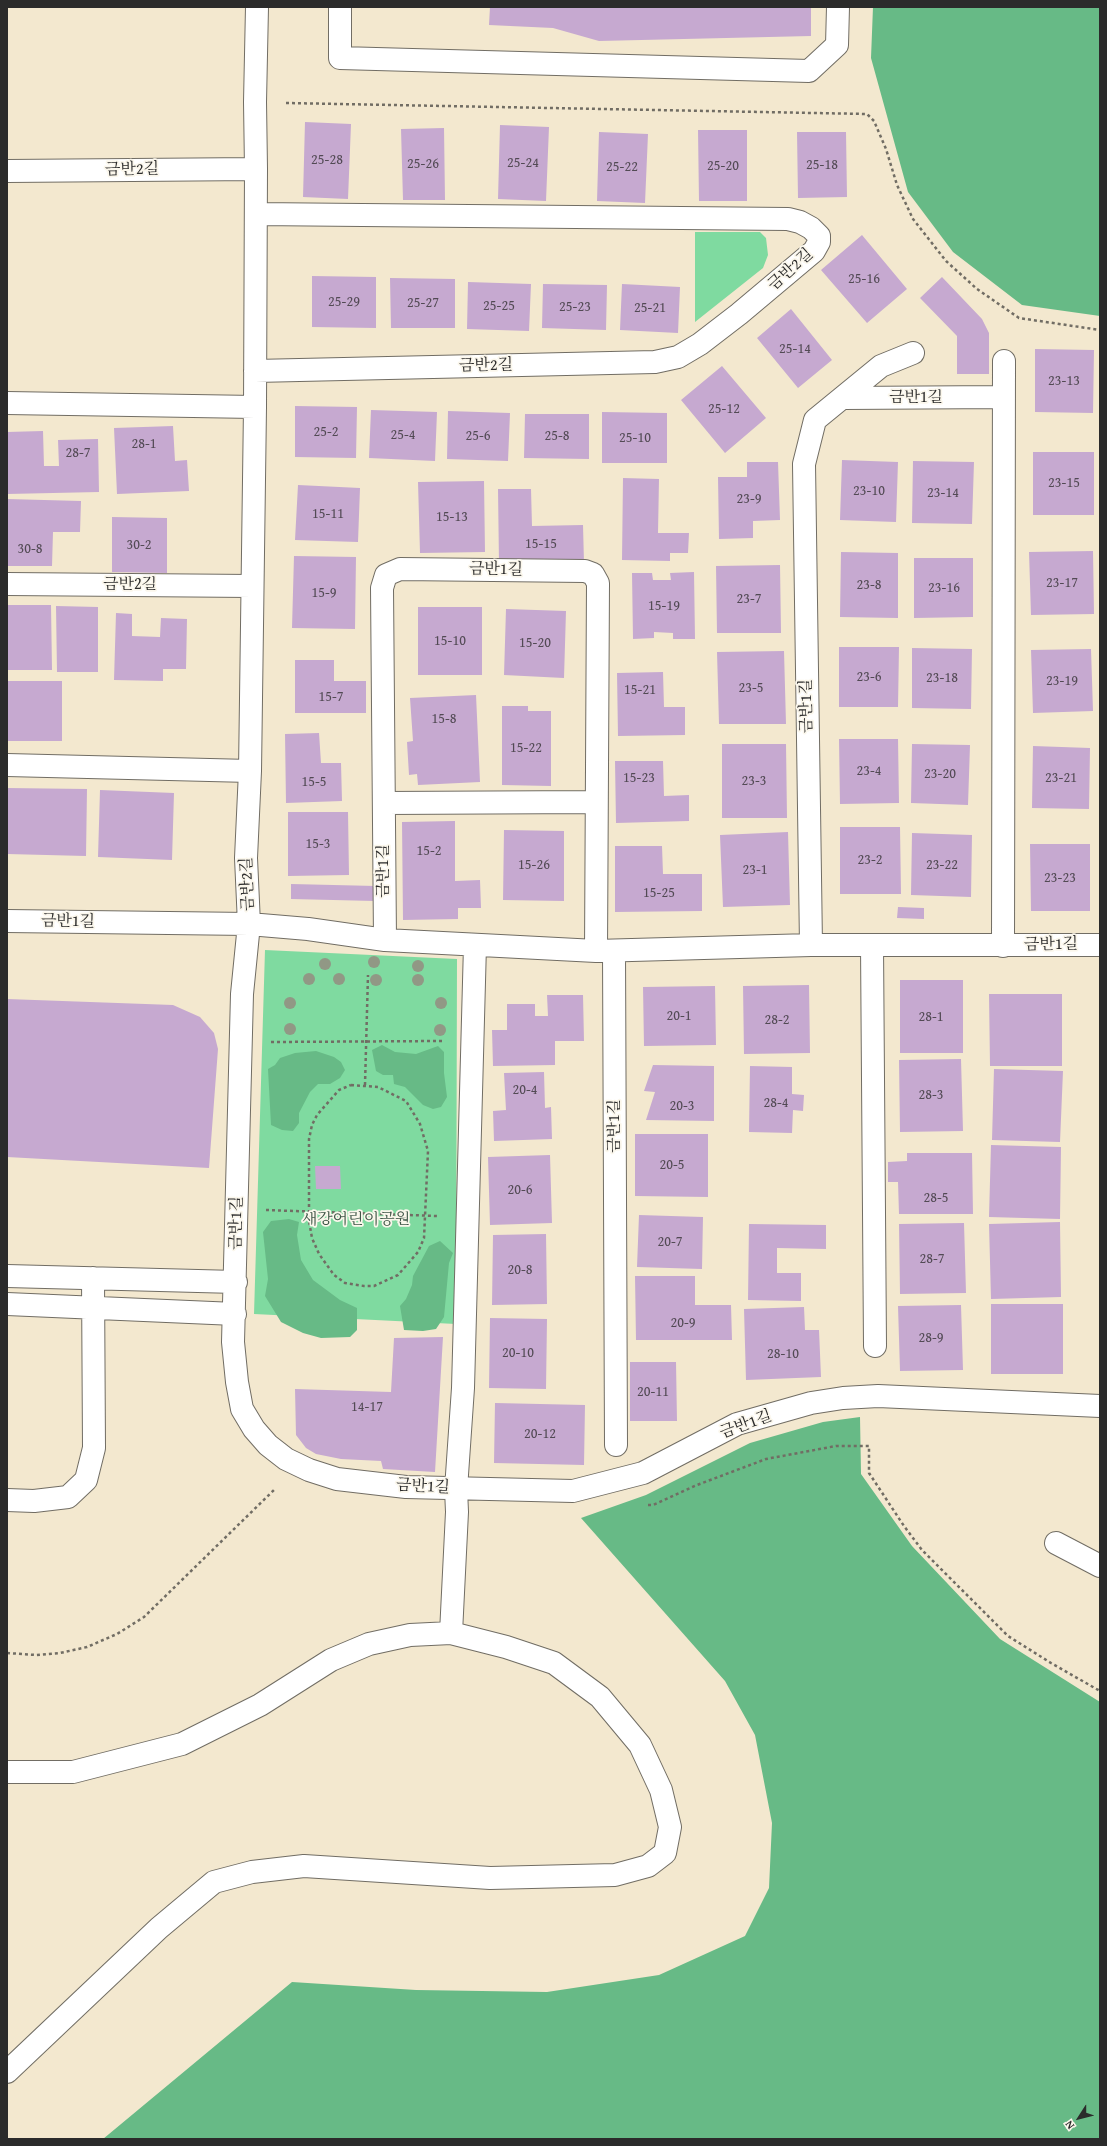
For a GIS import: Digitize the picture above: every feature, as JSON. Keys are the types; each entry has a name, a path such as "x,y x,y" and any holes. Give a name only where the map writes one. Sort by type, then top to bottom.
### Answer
{"street":[{"name":"금반2길","path":"249,924 246,858 250,771 255,407 255,102 257,7"},
{"path":"340,7 340,58 809,71 837,45 838,7"},
{"name":"금반2길","path":"7,171 256,169"},
{"name":"금반2길","path":"255,372 655,362 678,357 700,344 739,314 814,251 819,242 819,236 811,228 800,222 788,219 256,214"},
{"path":"843,398 881,366 913,353"},
{"path":"1003,397 1004,361"},
{"name":"금반1길","path":"811,945 804,464 815,420 843,398 1003,397 1002,946"},
{"path":"7,403 255,407"},
{"name":"금반1길","path":"385,940 382,588 386,576 400,569 585,571 593,574 598,583 596,802 605,951 616,1445"},
{"name":"금반2길","path":"7,584 252,586"},
{"path":"7,765 250,771"},
{"path":"384,803 596,802"},
{"name":"금반1길","path":"7,921 249,924 308,929 385,940 605,951 811,945 1100,945"},
{"name":"금반1길","path":"249,924 242,994 234,1349 237,1382 242,1409 254,1429 268,1445 286,1459 309,1470 337,1479 406,1487 573,1491 643,1473 737,1424 811,1403 844,1398 878,1396 1100,1406"},
{"path":"451,1633 457,1512 456,1489 463,1388 475,945"},
{"path":"872,945 876,1346"},
{"path":"7,1276 236,1282"},
{"path":"7,1500 34,1501 68,1497 86,1480 94,1448 93,1278"},
{"path":"7,1304 235,1314"},
{"path":"1056,1543 1100,1566"},
{"path":"7,1772 73,1772 182,1744 260,1705 331,1660 369,1644 403,1637 451,1633 506,1647 554,1663 600,1697 640,1745 661,1790 670,1827 665,1853 648,1866 616,1874 490,1878 304,1866 252,1872 214,1882 159,1928 7,2072"}],"path":[{"path":"255,102 867,114 874,121 886,149 897,185 913,219 946,261 977,289 1019,318 1100,330"},
{"path":"365,1085 368,975"},
{"path":"265,1042 445,1042"},
{"path":"350,1085 365,1085 378,1087 406,1101 420,1124 425,1136 428,1151 424,1238 418,1252 407,1266 388,1281 374,1286 345,1283 327,1267 312,1238 309,1211 309,1139 312,1125 317,1115 339,1090 350,1085"},
{"path":"259,1210 426,1216"},
{"path":"646,1505 653,1505 697,1485 766,1459 836,1446 869,1446 869,1473 904,1526 922,1550 1008,1636 1100,1691"},
{"path":"7,1653 36,1655 60,1653 88,1647 144,1617 278,1486"}],"green space":[{"path":"873,7 1100,7 1100,316 1022,305 953,252 908,192 871,58"},
{"path":"695,232 760,232 766,238 768,255 763,268 695,322"},
{"name":"새강어린이공원","path":"265,950 457,959 456,1324 254,1314"},
{"path":"382,1045 395,1052 416,1054 438,1046 444,1052 444,1073 447,1097 441,1107 433,1109 423,1105 405,1087 394,1084 393,1075 383,1075 376,1071 372,1050"},
{"path":"316,1051 334,1057 341,1062 345,1070 340,1078 330,1084 318,1084 310,1092 299,1113 299,1123 293,1131 282,1130 271,1125 268,1069 275,1065 280,1058 295,1053"},
{"path":"289,1219 299,1222 297,1235 301,1260 313,1280 340,1300 357,1308 357,1330 350,1337 321,1338 303,1333 281,1322 265,1296 268,1279 263,1232 271,1221"},
{"path":"440,1241 453,1253 449,1263 444,1317 436,1329 423,1331 404,1330 400,1306 406,1299 412,1285 413,1276 429,1246"},
{"path":"860,1417 861,1474 912,1546 1000,1639 1100,1702 1100,2139 103,2139 292,1982 416,1990 547,1992 659,1975 745,1936 769,1888 772,1823 755,1735 725,1681 581,1518 646,1495 750,1443 823,1422"}],"building":[{"path":"490,7 811,7 811,36 599,41 553,28 489,25"},
{"path":"305,122 351,124 348,199 303,197"},
{"path":"500,125 549,127 546,201 498,199"},
{"path":"444,128 445,200 403,200 401,129"},
{"path":"698,130 747,130 747,201 699,201"},
{"path":"599,132 648,134 645,203 597,201"},
{"path":"797,132 846,132 847,197 798,198"},
{"path":"862,235 907,289 867,323 821,270"},
{"path":"312,276 376,277 376,328 312,327"},
{"path":"942,277 982,319 989,333 989,374 957,374 957,336 920,298"},
{"path":"390,278 455,279 455,328 391,328"},
{"path":"468,282 531,284 529,331 467,329"},
{"path":"543,284 607,285 606,330 542,328"},
{"path":"622,284 680,287 678,333 620,330"},
{"path":"791,309 832,360 798,388 757,338"},
{"path":"1035,349 1094,350 1093,413 1035,412"},
{"path":"722,366 766,418 725,453 681,400"},
{"path":"295,406 357,407 356,458 295,457"},
{"path":"371,410 437,412 435,461 369,458"},
{"path":"448,411 510,413 508,461 447,459"},
{"path":"602,412 667,413 667,463 602,463"},
{"path":"525,414 589,414 589,459 524,458"},
{"path":"173,426 175,461 187,460 189,491 117,494 114,428"},
{"path":"43,431 44,466 59,466 58,440 98,439 99,492 7,494 7,432"},
{"path":"1033,452 1094,452 1094,515 1033,515"},
{"path":"842,460 898,462 896,522 840,520"},
{"path":"913,461 974,462 972,524 912,523"},
{"path":"747,462 778,462 780,520 753,521 753,538 719,539 718,477 747,477"},
{"path":"623,478 659,479 658,533 689,533 688,553 670,553 670,561 622,560"},
{"path":"484,481 485,552 420,553 418,482"},
{"path":"298,485 360,488 358,542 295,540"},
{"path":"498,489 531,489 532,526 583,525 584,563 499,564"},
{"path":"7,499 81,501 80,532 53,532 52,566 7,566"},
{"path":"112,517 167,518 167,573 112,572"},
{"path":"1093,551 1094,614 1031,615 1029,552"},
{"path":"841,552 898,553 898,618 840,617"},
{"path":"294,556 356,557 355,629 292,628"},
{"path":"914,558 973,558 973,617 914,618"},
{"path":"780,565 781,633 717,633 716,566"},
{"path":"694,572 695,639 673,639 673,633 654,632 654,638 633,639 632,573 652,573 653,580 671,580 670,573"},
{"path":"7,605 51,605 52,670 7,670"},
{"path":"56,606 98,607 98,672 57,672"},
{"path":"418,607 482,607 482,675 418,675"},
{"path":"506,609 566,611 564,678 504,675"},
{"path":"116,613 132,614 132,636 160,637 161,618 187,619 186,669 163,669 163,681 114,680"},
{"path":"839,647 899,647 898,707 839,707"},
{"path":"912,648 972,649 971,709 912,708"},
{"path":"1091,649 1093,711 1033,713 1031,650"},
{"path":"784,651 786,724 719,724 717,652"},
{"path":"295,660 334,660 334,681 366,681 366,713 295,713"},
{"path":"663,672 664,707 685,707 685,735 618,736 617,673"},
{"path":"7,681 62,681 62,741 7,741"},
{"path":"476,695 480,782 418,785 417,774 409,775 407,742 413,741 410,698"},
{"path":"502,706 528,706 528,711 551,711 551,786 502,785"},
{"path":"319,733 321,763 341,763 342,801 286,803 285,734"},
{"path":"839,739 898,739 899,803 840,804"},
{"path":"722,744 786,744 787,818 722,818"},
{"path":"912,744 970,745 968,805 911,803"},
{"path":"1033,746 1090,748 1089,809 1032,808"},
{"path":"615,761 663,761 664,796 689,795 689,821 616,823"},
{"path":"7,788 87,789 86,856 7,854"},
{"path":"100,790 174,793 172,860 98,857"},
{"path":"288,812 348,812 349,875 288,876"},
{"path":"455,821 455,881 480,880 481,908 458,908 458,919 403,920 402,822"},
{"path":"840,827 900,827 901,894 840,894"},
{"path":"504,830 564,831 564,901 503,900"},
{"path":"788,832 790,905 723,907 720,835"},
{"path":"912,833 972,835 971,897 911,895"},
{"path":"1030,844 1090,844 1090,911 1031,911"},
{"path":"615,846 662,846 663,874 702,874 702,911 615,912"},
{"path":"291,884 376,886 375,901 291,899"},
{"path":"898,907 924,908 924,919 897,918"},
{"path":"900,980 963,980 963,1053 900,1053"},
{"path":"809,985 810,1053 744,1054 743,986"},
{"path":"715,986 716,1045 644,1046 643,987"},
{"path":"989,994 1062,994 1062,1066 990,1066"},
{"path":"547,995 583,995 584,1041 555,1041 555,1065 493,1066 492,1030 507,1030 507,1004 535,1004 535,1016 548,1016"},
{"path":"7,999 173,1005 200,1017 214,1033 218,1049 209,1168 7,1157"},
{"path":"961,1059 963,1131 900,1132 899,1060"},
{"path":"653,1065 714,1066 714,1121 646,1120 655,1092 644,1091"},
{"path":"750,1066 792,1067 792,1094 804,1095 803,1111 793,1110 792,1133 749,1132"},
{"path":"994,1069 1063,1071 1060,1142 992,1140"},
{"path":"544,1072 545,1108 551,1107 552,1139 494,1141 493,1111 506,1110 504,1073"},
{"path":"635,1134 708,1134 708,1197 635,1196"},
{"path":"991,1145 1061,1147 1060,1219 989,1217"},
{"path":"907,1153 972,1153 973,1214 899,1214 898,1182 888,1182 888,1162 907,1161"},
{"path":"550,1155 552,1223 490,1225 488,1157"},
{"path":"315,1166 340,1166 341,1189 316,1189"},
{"path":"639,1215 703,1217 702,1269 637,1267"},
{"path":"1060,1222 1061,1297 991,1299 989,1224"},
{"path":"964,1223 966,1293 900,1294 899,1224"},
{"path":"749,1224 826,1225 826,1249 777,1248 777,1273 801,1273 801,1301 748,1300"},
{"path":"546,1234 547,1304 492,1305 493,1235"},
{"path":"635,1276 695,1276 695,1305 731,1305 732,1340 636,1340"},
{"path":"991,1304 1063,1304 1063,1374 991,1374"},
{"path":"961,1305 963,1370 900,1371 898,1306"},
{"path":"804,1307 805,1330 819,1330 821,1377 746,1380 744,1309"},
{"path":"490,1318 547,1319 546,1389 489,1388"},
{"path":"443,1337 435,1472 383,1469 381,1461 341,1459 316,1454 306,1448 296,1435 295,1389 391,1392 394,1338"},
{"path":"630,1362 676,1362 677,1421 630,1421"},
{"path":"495,1403 585,1405 584,1465 494,1463"}]}
